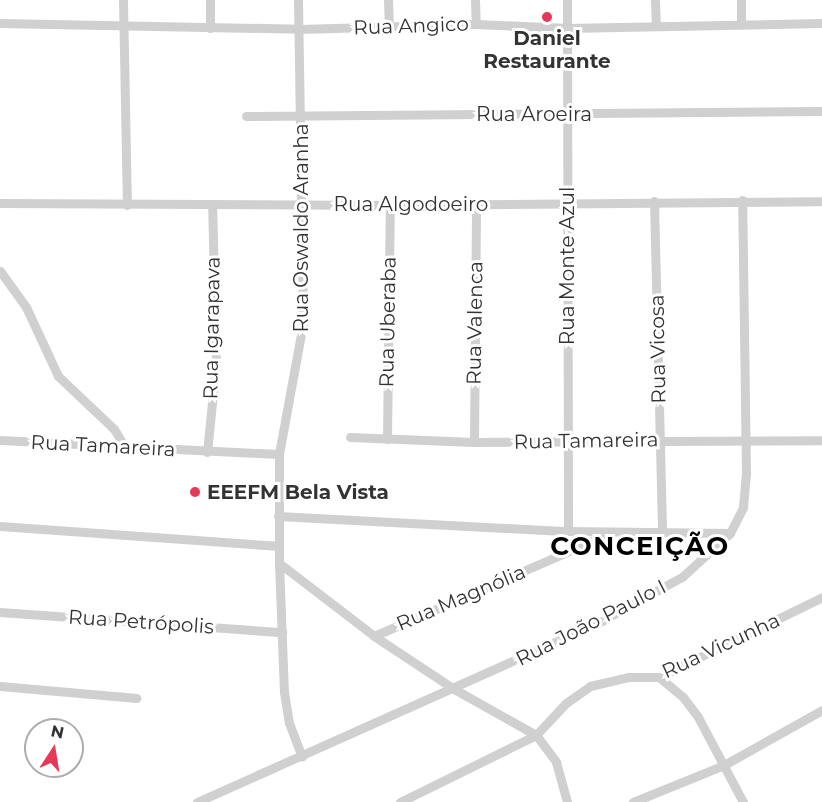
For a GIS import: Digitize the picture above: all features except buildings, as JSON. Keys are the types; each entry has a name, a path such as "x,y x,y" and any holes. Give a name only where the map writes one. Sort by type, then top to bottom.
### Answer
{"street":[{"path":"123,0 127,205"},
{"path":"210,0 210,28"},
{"name":"Rua Oswaldo Aranha","path":"298,0 302,339 279,454 276,546 279,563 287,711 302,757"},
{"path":"388,0 389,27"},
{"path":"475,0 476,24"},
{"name":"Rua Monte Azul","path":"567,0 568,531"},
{"path":"656,0 656,25"},
{"path":"741,0 741,22"},
{"name":"Rua Angico","path":"0,23 299,29 476,24 567,28 741,22 822,23"},
{"name":"Rua Aroeira","path":"246,116 822,111"},
{"name":"Rua João Paulo I","path":"198,802 454,689 649,596 682,577 730,533 743,507 746,441 742,200"},
{"name":"Rua Vicosa","path":"654,201 662,532"},
{"name":"Rua Algodoeiro","path":"0,203 476,205 567,202 822,201"},
{"name":"Rua Igarapava","path":"207,452 216,363 212,204"},
{"name":"Rua Uberaba","path":"387,439 390,205"},
{"name":"Rua Valenca","path":"474,442 476,205"},
{"path":"0,271 26,307 58,376 114,429 125,447"},
{"name":"Rua Tamareira","path":"350,437 474,442 822,440"},
{"name":"Rua Tamareira","path":"0,440 279,454"},
{"path":"278,516 568,531 730,533"},
{"path":"0,526 276,546"},
{"name":"Rua Magnólia","path":"374,636 613,532"},
{"path":"279,563 374,636 454,689 536,735 556,762 567,802"},
{"name":"Rua Vicunha","path":"400,802 536,735 566,703 590,686 618,679 659,677 822,597"},
{"name":"Rua Petrópolis","path":"0,612 282,632"},
{"path":"659,677 683,697 698,717 743,802"},
{"path":"0,686 136,698"},
{"path":"633,802 724,765 822,710"}],"place":[{"name":"Daniel Restaurante","path":"547,17"},
{"name":"EEEFM Bela Vista","path":"195,492"}],"district":[{"name":"CONCEIÇÃO","path":"640,547"}]}
